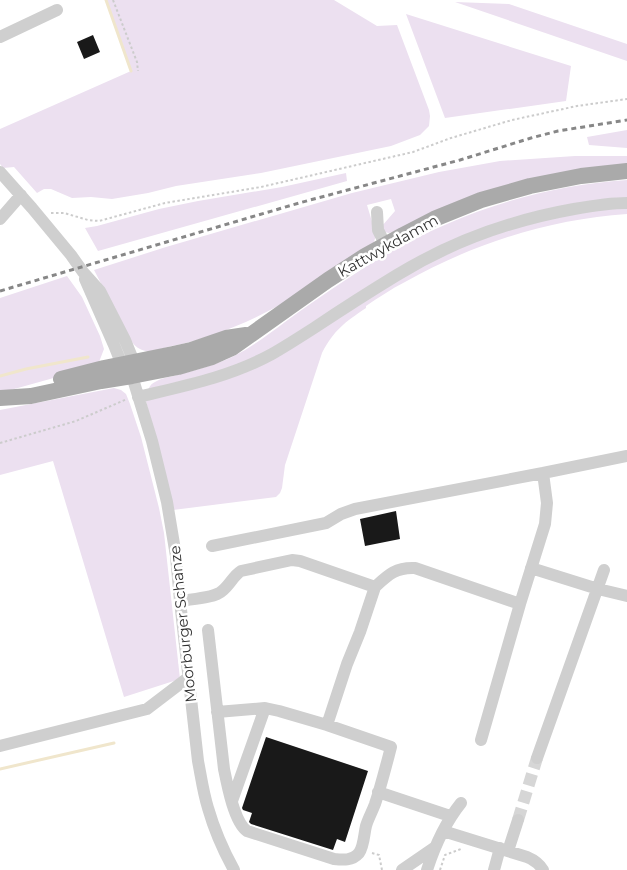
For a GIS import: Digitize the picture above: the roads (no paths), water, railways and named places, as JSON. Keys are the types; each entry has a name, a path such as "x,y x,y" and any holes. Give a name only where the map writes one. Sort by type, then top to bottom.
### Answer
{"main road":[{"name":"Kattwykdamm","path":"0,398 31,396 101,381 129,368 178,367 212,357 232,348 328,280 385,244 449,213 481,200 555,180 627,171"}],"street":[{"path":"0,37 57,10"},
{"name":"Moorburger Schanze","path":"0,172 100,291 125,340 129,368 152,441 176,556 198,761 208,808 222,846 234,870"},
{"path":"0,218 21,195"},
{"path":"138,397 210,380 271,355 399,273 438,252 478,236 553,213 586,207 627,203"},
{"path":"377,212 378,230 385,244"},
{"path":"212,546 326,523 341,514 355,509 627,456"},
{"path":"481,740 545,524 547,502 542,473"},
{"path":"180,601 218,595 237,573 241,571 292,560 375,587"},
{"path":"327,725 375,587 388,575 397,570 415,568 520,604"},
{"path":"531,568 627,596"},
{"path":"537,758 604,570"},
{"path":"208,630 217,712 224,769 236,817 241,826 247,831 334,859 344,860 358,854 361,850 366,827 392,747 278,710 265,708 217,712"},
{"path":"0,746 147,709 189,677"},
{"path":"232,801 265,708"},
{"path":"378,792 450,816"},
{"path":"427,870 434,848 450,816 461,802"},
{"path":"494,870 518,820"},
{"path":"443,831 534,859 543,870"},
{"path":"402,870 434,848"}],"waterway":[{"path":"106,0 131,71"},
{"path":"0,376 88,357"},
{"path":"0,769 114,743"}],"tunnel":[{"path":"518,820 537,758"}],"railway":[{"path":"0,291 299,203 460,160 531,138 558,131 627,120"}]}
